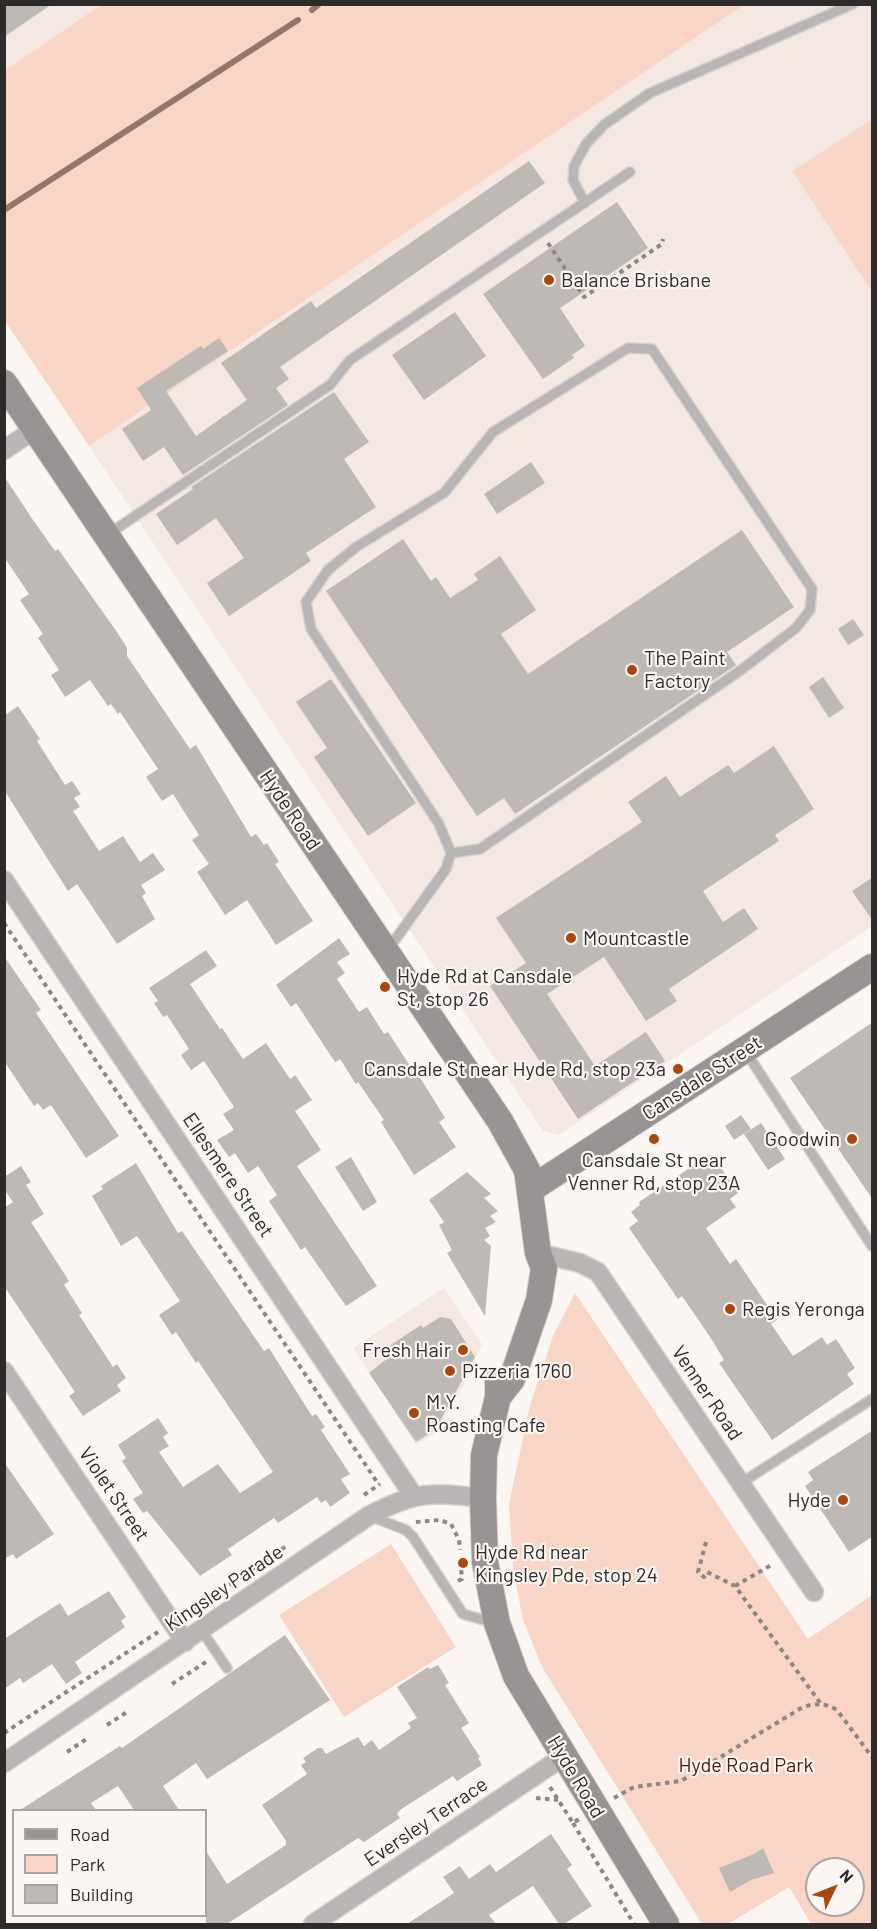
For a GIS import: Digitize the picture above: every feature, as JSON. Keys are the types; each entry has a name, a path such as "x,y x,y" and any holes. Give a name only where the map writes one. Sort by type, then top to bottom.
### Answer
{"street":[{"name":"Hyde Road","path":"4,383 500,1121 527,1170 538,1253 544,1268 539,1300 512,1379 498,1397 484,1455 483,1498 486,1562 497,1623 516,1676 666,1924"},
{"path":"4,450 35,429"},
{"name":"Ellesmere Street","path":"4,880 413,1495"},
{"name":"Cansdale Street","path":"531,1188 873,967"},
{"name":"Venner Road","path":"538,1253 580,1263 598,1272 814,1592"},
{"name":"Violet Street","path":"4,1371 185,1642"},
{"name":"Kingsley Parade","path":"4,1763 370,1515 413,1495 442,1493 483,1498"},
{"name":"Eversley Terrace","path":"313,1924 563,1757"}],"lane":[{"path":"585,203 573,180 574,166 586,144 605,124 650,93 853,4"},
{"path":"107,535 330,385 350,360 630,172"},
{"path":"386,954 446,869 451,853 439,824 311,629 306,602 328,570 356,547 444,493 494,432 628,348 652,350 812,589 810,610 796,628 741,670 490,843 480,849 451,853"},
{"path":"744,1050 873,1246"},
{"path":"741,1483 873,1399"},
{"path":"370,1515 406,1530 413,1537 463,1614 497,1623"},
{"path":"202,1631 227,1668"}],"path":[{"path":"541,233 584,297 662,244 663,239"},
{"path":"4,923 379,1485"},
{"path":"409,1526 420,1520 440,1520 451,1524 459,1540 462,1579 455,1583"},
{"path":"706,1542 698,1572 704,1577 707,1572 735,1586 820,1704"},
{"path":"735,1586 774,1563"},
{"path":"4,1733 156,1633"},
{"path":"172,1684 218,1654"},
{"path":"611,1799 634,1787 681,1781 803,1707 820,1704 837,1710 873,1758"},
{"path":"106,1725 127,1712"},
{"path":"67,1752 88,1738"},
{"path":"550,1787 634,1924"},
{"path":"545,1799 559,1800"},
{"path":"573,1823 579,1819"}],"shaded area":[{"path":"5,5 101,5 5,71"},
{"path":"744,5 872,5 872,119 792,171 872,292 872,926 559,1135 543,1131 89,446"},
{"path":"444,1288 482,1344 459,1395 435,1433 416,1445 353,1348"}],"green space":[{"path":"101,5 744,5 89,446 5,321 4,71"},
{"path":"872,119 872,292 792,171"},
{"name":"Hyde Road Park","path":"575,1293 808,1639 872,1595 872,1924 811,1924 807,1917 865,1917 865,1857 805,1857 805,1914 789,1887 728,1924 702,1924 542,1667 523,1620 513,1568 509,1504 530,1405 553,1336"},
{"path":"391,1544 456,1647 344,1717 279,1615"}],"building":[{"path":"4,4 52,4 4,37"},
{"path":"529,161 545,183 280,367 289,379 276,388 288,405 183,475 164,447 143,461 122,429 151,410 137,388 201,346 203,349 219,338 228,351 166,391 196,436 247,400 221,363 311,301 316,308"},
{"path":"617,202 648,248 560,308 585,346 572,355 574,358 543,379 483,294"},
{"path":"455,312 486,356 424,400 392,355"},
{"path":"334,392 369,442 344,459 376,507 306,553 311,561 229,616 207,583 244,558 216,518 177,545 156,514 193,489 191,487"},
{"path":"531,462 545,483 497,514 484,494"},
{"path":"4,476 55,551 58,549 117,632 127,648 127,656 190,749 196,745 251,837 256,834 264,845 267,843 279,862 275,864 313,921 276,945 247,900 225,915 197,872 209,864 192,840 199,835 173,794 162,801 146,777 158,769 120,712 118,714 111,704 108,706 90,680 65,697 51,675 59,670 38,638 43,634 20,600 29,594 4,557"},
{"name":"The Paint Factory","path":"742,530 794,607 727,652 736,665 515,814 504,798 477,816 326,591 403,539 431,581 436,577 450,598 478,580 474,574 500,556 536,610 501,634 528,674"},
{"path":"853,619 864,635 848,645 838,629"},
{"path":"823,677 844,708 829,718 809,687"},
{"path":"331,679 416,803 368,836 314,757 327,748 296,702"},
{"path":"18,706 40,739 37,741 65,785 72,781 81,794 74,798 80,807 73,811 99,851 123,836 140,862 153,853 165,870 141,885 146,893 142,896 155,919 117,944 77,884 68,891 4,790 4,716"},
{"name":"Mountcastle","path":"774,746 814,809 775,835 779,841 703,891 723,922 744,908 758,929 669,989 677,1001 646,1021 604,957 547,994 595,1066 646,1032 665,1061 578,1119 490,986 526,963 496,918 642,822 628,802 666,776 680,797 728,765 734,773"},
{"path":"873,877 873,921 852,891"},
{"path":"339,938 350,954 337,962 345,973 337,979 359,1012 367,1007 384,1034 388,1032 412,1069 416,1071 445,1118 439,1122 456,1147 414,1175 381,1122 384,1120 358,1082 356,1084 340,1059 335,1062 296,1003 291,1007 276,985"},
{"path":"206,950 217,966 190,984 220,1029 222,1028 243,1059 266,1043 290,1079 295,1075 312,1100 295,1111 321,1150 297,1166 377,1286 346,1306 305,1247 301,1250 269,1201 277,1195 258,1166 248,1173 235,1153 229,1157 217,1140 234,1130 223,1114 234,1107 204,1061 191,1070 181,1055 189,1049 167,1015 163,1017 154,1003 158,1001 149,988"},
{"path":"4,956 41,1010 36,1013 119,1136 86,1158 51,1105 43,1110 38,1103 34,1106 4,1061"},
{"name":"Goodwin","path":"873,1022 873,1200 790,1078"},
{"path":"741,1115 751,1129 734,1140 725,1126"},
{"path":"761,1123 785,1159 768,1170 744,1134"},
{"path":"351,1157 377,1202 363,1211 335,1167"},
{"name":"Regis Yeronga","path":"703,1159 711,1170 719,1165 738,1193 730,1199 736,1207 706,1228 730,1264 736,1259 777,1320 771,1324 793,1356 822,1337 827,1345 836,1339 855,1368 847,1374 854,1384 772,1440 719,1363 724,1360 710,1337 682,1296 678,1299 629,1228 638,1221 631,1212 640,1205 639,1202"},
{"path":"136,1163 178,1233 182,1231 264,1351 269,1348 312,1416 316,1414 325,1427 321,1430 350,1474 341,1479 350,1493 330,1507 326,1500 321,1503 317,1497 278,1523 274,1518 228,1549 232,1555 200,1576 147,1511 143,1513 133,1499 143,1493 122,1461 126,1458 118,1445 158,1418 168,1433 163,1437 169,1446 159,1452 183,1487 218,1464 240,1493 273,1472 198,1361 196,1363 176,1332 172,1335 159,1315 180,1301 137,1236 121,1246 92,1196 103,1189 101,1186"},
{"path":"21,1166 31,1182 26,1185 44,1214 31,1222 69,1281 64,1285 82,1313 79,1315 113,1367 117,1364 126,1378 117,1385 121,1391 83,1416 69,1396 75,1392 4,1286 4,1208 13,1202 4,1189 4,1177"},
{"path":"467,1172 491,1194 484,1198 498,1211 490,1216 496,1222 485,1228 490,1236 484,1240 491,1246 485,1316 447,1253 452,1250 439,1225 444,1222 429,1200"},
{"path":"440,1317 451,1319 475,1357 435,1430 416,1442 369,1373 393,1354 388,1347 421,1325 423,1328"},
{"name":"Hyde","path":"873,1430 873,1536 849,1552 805,1486 813,1480 808,1472"},
{"path":"4,1462 54,1534 16,1559 13,1554 4,1559"},
{"path":"109,1591 126,1617 121,1621 125,1627 75,1662 82,1673 66,1684 52,1664 23,1683 20,1678 4,1689 4,1639 60,1603 68,1616"},
{"path":"285,1635 330,1700 207,1779 196,1763 163,1786 178,1809 133,1809 118,1786 91,1803 95,1809 22,1809 120,1746 122,1748"},
{"path":"438,1665 449,1683 445,1685 469,1723 461,1728 480,1757 478,1758 482,1765 457,1781 453,1776 400,1810 397,1814 400,1818 364,1842 358,1838 227,1924 206,1924 207,1853 227,1884 286,1845 286,1841 262,1805 307,1774 301,1765 306,1762 303,1758 318,1748 322,1748 326,1754 358,1737 364,1746 372,1740 379,1750 411,1728 408,1723 417,1718 397,1687 428,1667 430,1669"},
{"path":"551,1834 572,1865 567,1869 592,1906 564,1924 559,1924 533,1886 489,1915 496,1924 407,1924 454,1893 443,1877 460,1866 469,1879 490,1864 496,1872"},
{"path":"763,1848 774,1873 751,1880 730,1892 719,1868"}],"waterway":[{"path":"312,10 319,4"},
{"path":"4,210 298,20"}],"place":[{"name":"Balance Brisbane","path":"549,280"},
{"name":"The Paint Factory","path":"632,670"},
{"name":"Mountcastle","path":"571,938"},
{"name":"Hyde Rd at Cansdale St, stop 26","path":"385,987"},
{"name":"Cansdale St near Hyde Rd, stop 23a","path":"678,1069"},
{"name":"Cansdale St near Venner Rd, stop 23A","path":"654,1139"},
{"name":"Goodwin","path":"852,1139"},
{"name":"Regis Yeronga","path":"730,1309"},
{"name":"Fresh Hair","path":"463,1350"},
{"name":"Pizzeria 1760","path":"450,1371"},
{"name":"M.Y. Roasting Cafe","path":"414,1413"},
{"name":"Hyde","path":"843,1500"},
{"name":"Hyde Rd near Kingsley Pde, stop 24","path":"463,1563"}]}
